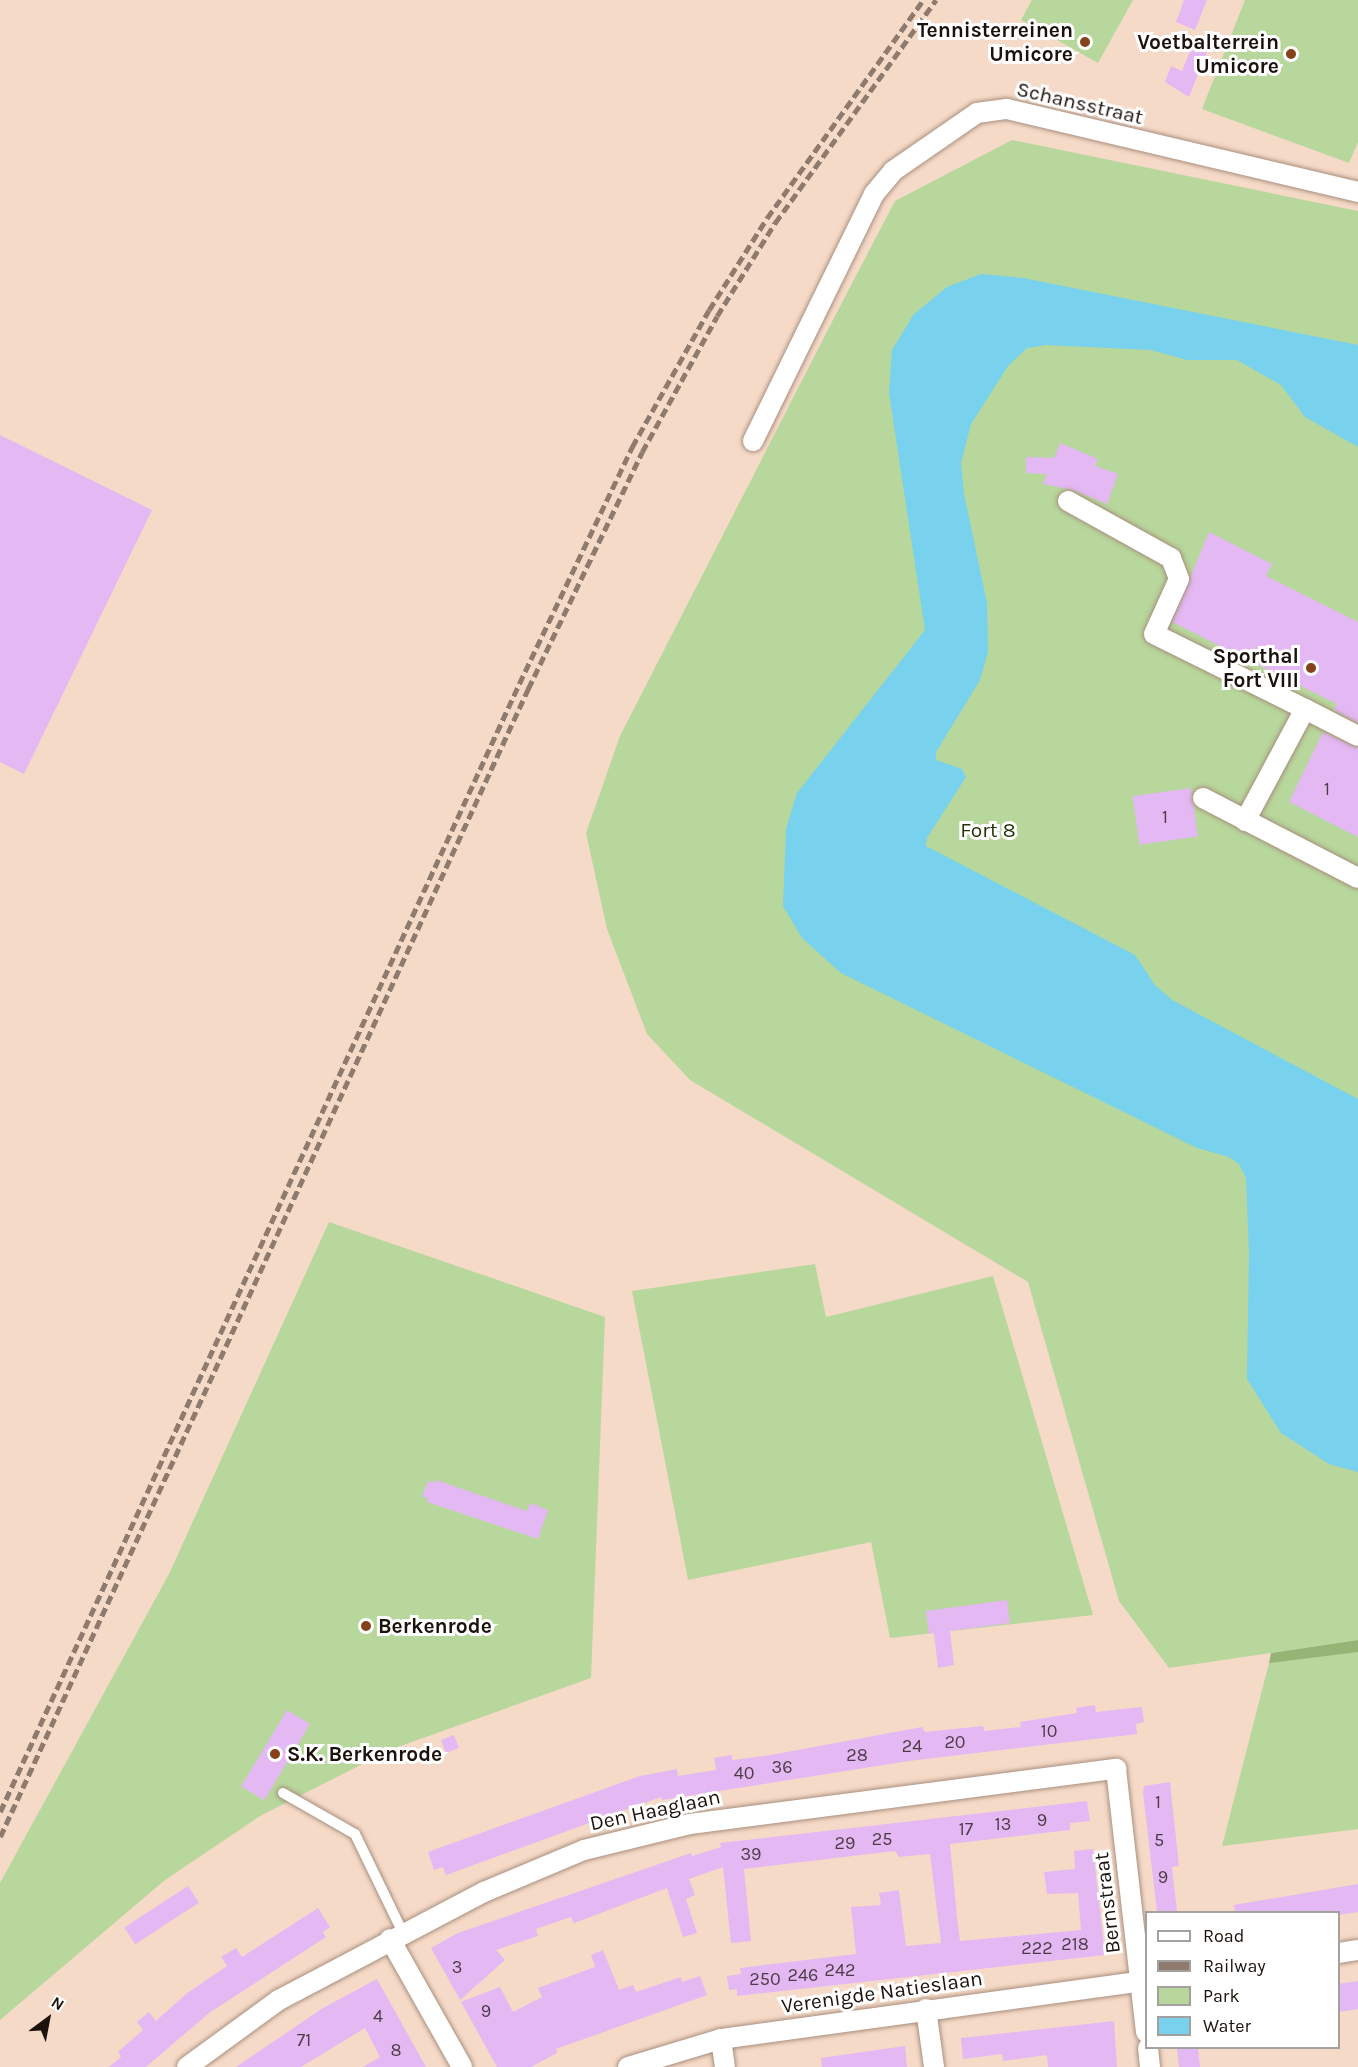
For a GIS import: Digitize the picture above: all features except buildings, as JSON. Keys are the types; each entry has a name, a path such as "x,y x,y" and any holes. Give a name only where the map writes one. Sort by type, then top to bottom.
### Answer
{"street":[{"name":"Schansstraat","path":"753,441 874,194 893,171 977,113 1007,109 1358,192"},
{"path":"1068,501 1170,558 1179,579 1154,634 1358,736"},
{"path":"1245,821 1305,709"},
{"path":"1203,798 1358,878"},
{"name":"Den Haaglaan","path":"187,2067 279,2000 397,1936 484,1893 584,1850 640,1834 906,1793 1116,1769"},
{"name":"Bernstraat","path":"1116,1769 1144,1981 1145,2006"},
{"path":"397,1936 462,2067"},
{"path":"1340,1953 1358,1950"},
{"name":"Verenigde Natieslaan","path":"628,2067 721,2039 1144,1981"},
{"path":"927,2009 934,2067"},
{"path":"721,2039 725,2067"},
{"path":"1148,2049 1150,2067"}],"lane":[{"path":"283,1793 355,1834 397,1936"}],"green space":[{"name":"Tennisterreinen Umicore","path":"1032,0 1133,0 1098,63 1021,20"},
{"name":"Voetbalterrein Umicore","path":"1245,0 1358,0 1358,142 1349,163 1202,109"},
{"name":"Fort 8","path":"1012,140 1358,211 1358,1640 1169,1668 1119,1601 1028,1282 690,1080 647,1034 607,929 586,833 620,736 835,316 895,201"},
{"name":"Berkenrode","path":"329,1222 605,1317 591,1678 392,1749 260,1816 165,1880 0,2020 0,1883 169,1574"},
{"path":"815,1264 826,1317 993,1276 1093,1615 890,1638 871,1542 688,1580 632,1291"},
{"path":"1358,1640 1358,1652 1269,1663 1271,1653"},
{"path":"1346,1651 1358,1652 1358,1829 1222,1846 1269,1663"}],"water":[{"path":"981,274 1023,278 1358,345 1358,447 1305,417 1281,385 1237,360 1187,360 1151,350 1046,345 1027,348 1008,366 971,424 961,463 964,494 987,603 988,652 980,680 936,752 936,760 962,769 966,777 927,838 926,846 1135,955 1155,985 1172,1000 1358,1099 1358,1472 1329,1464 1281,1433 1247,1379 1249,1252 1246,1178 1239,1164 1229,1157 1197,1148 841,973 802,938 783,906 786,829 797,793 925,630 889,393 892,350 914,314 947,287"}],"railway":[{"path":"0,1812 519,684 632,447 709,310 767,218 923,0"},
{"path":"0,1837 528,689 642,452 717,316 775,223 936,0"}],"place":[{"name":"Tennisterreinen Umicore","path":"1085,42"},
{"name":"Voetbalterrein Umicore","path":"1291,54"},
{"name":"Sporthal Fort VIII","path":"1311,668"},
{"name":"Berkenrode","path":"366,1626"},
{"name":"S.K. Berkenrode","path":"275,1754"}]}
